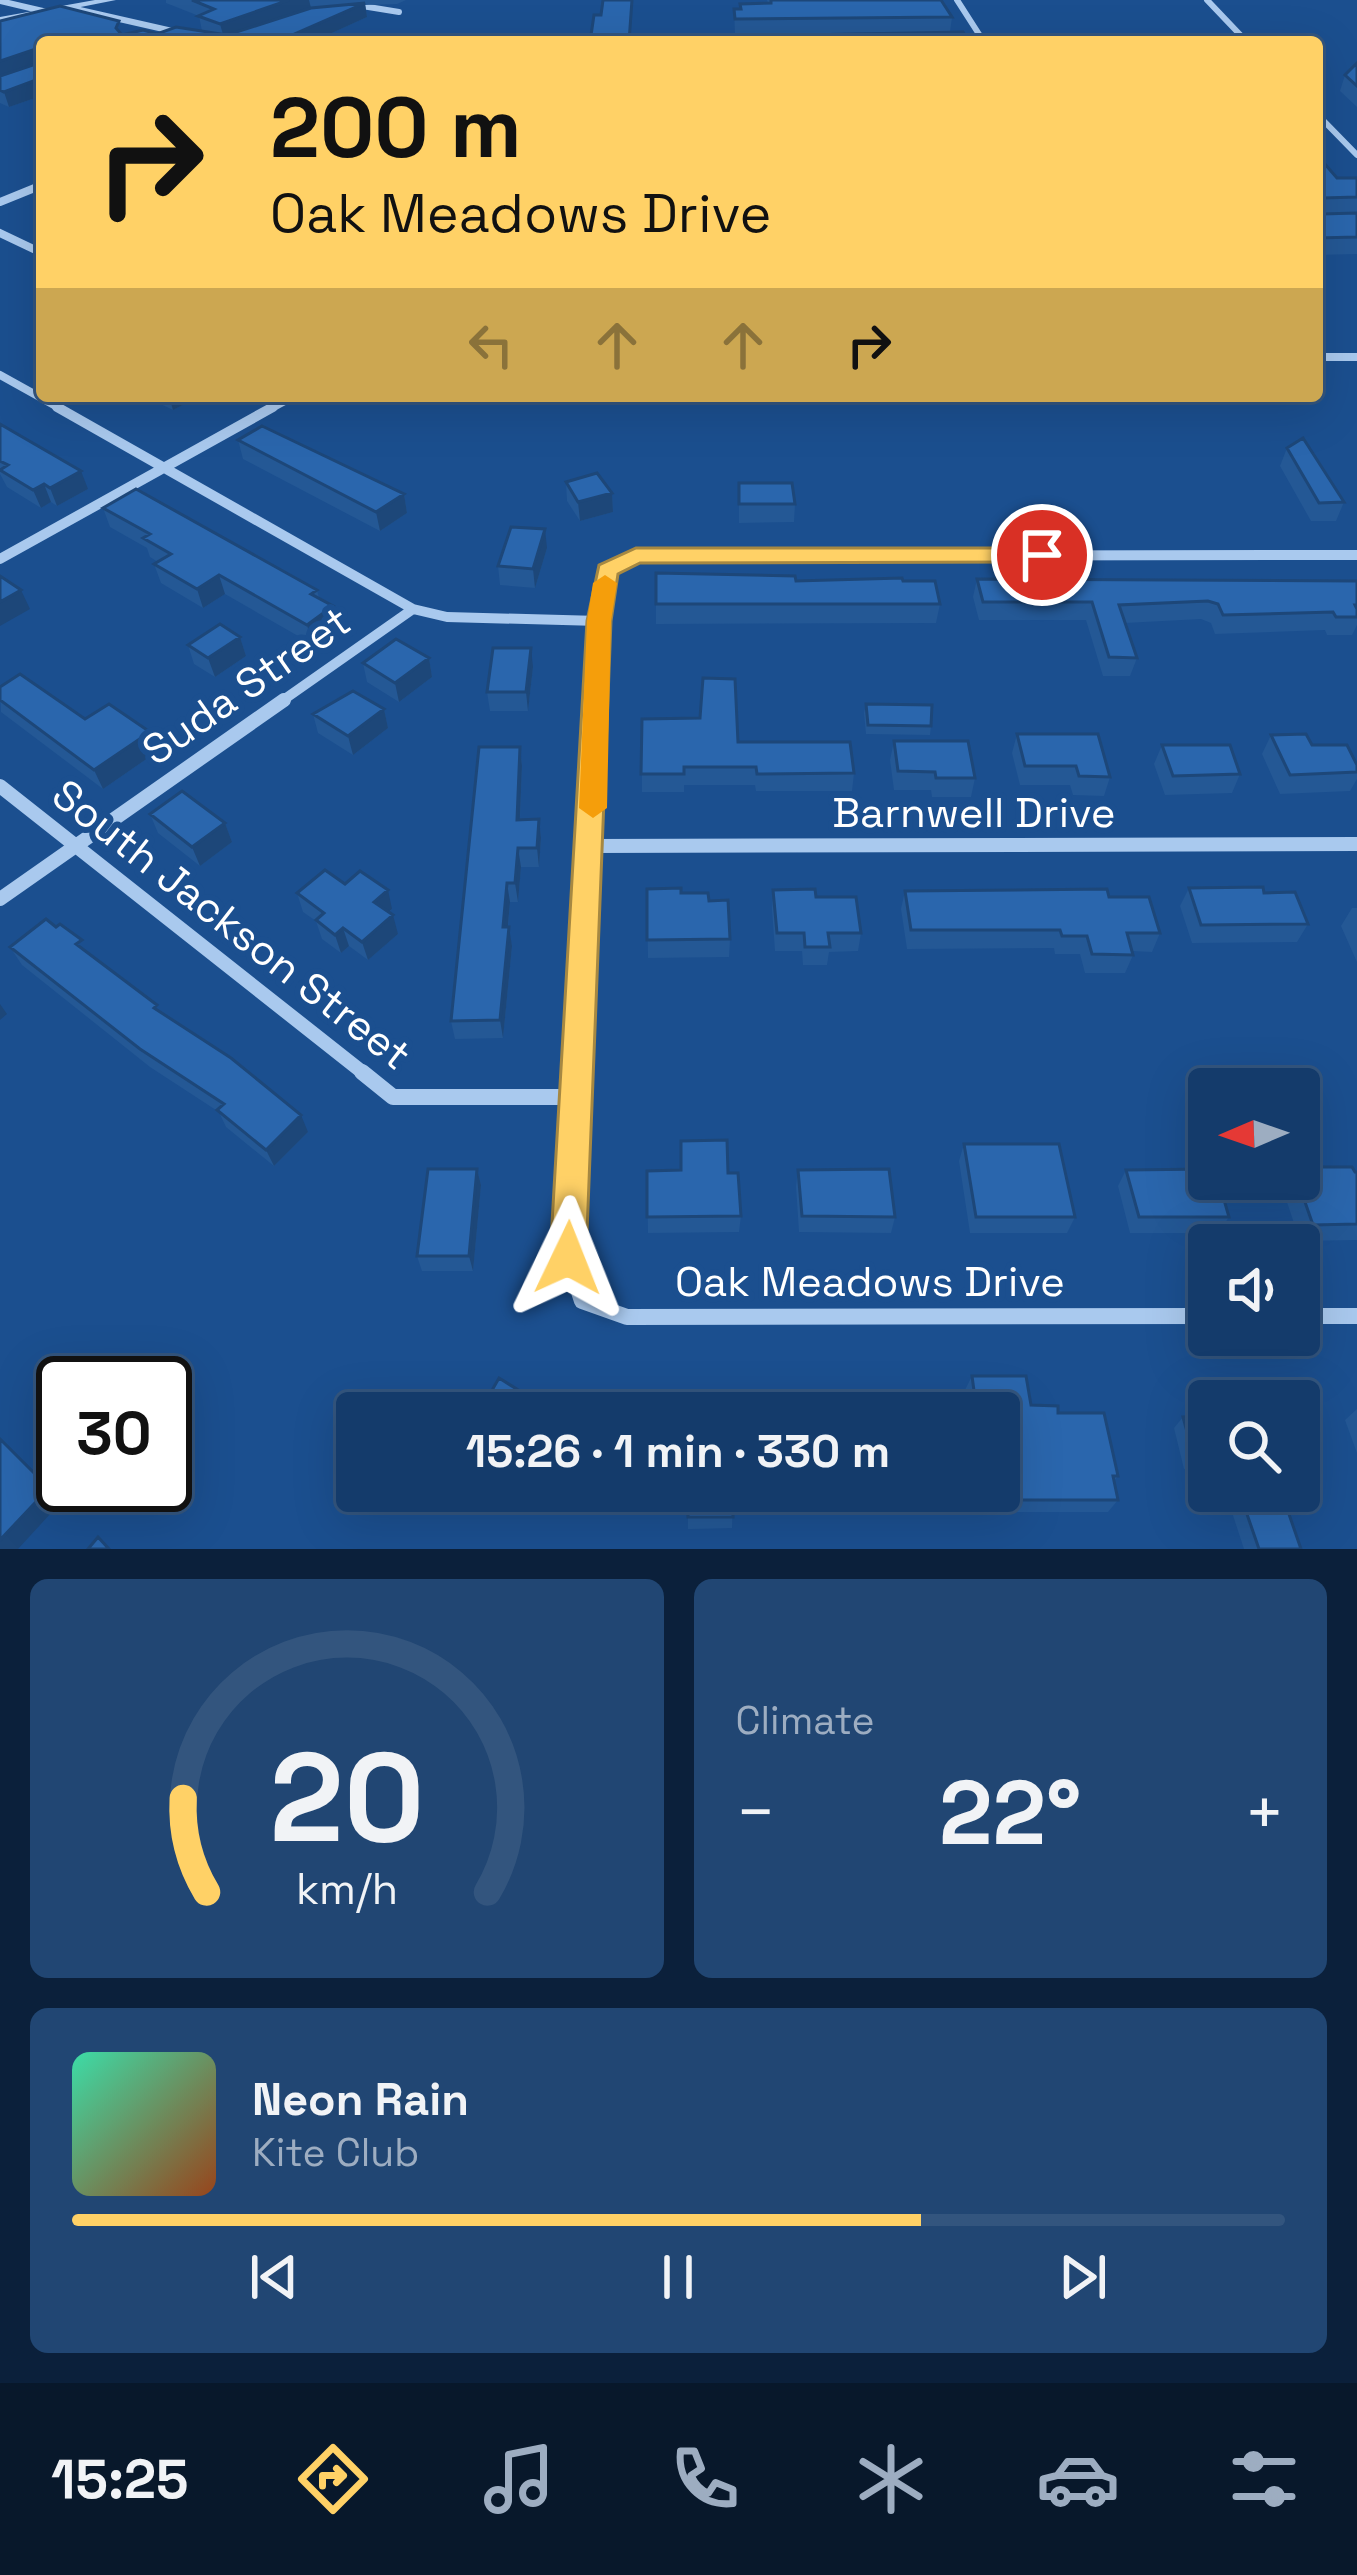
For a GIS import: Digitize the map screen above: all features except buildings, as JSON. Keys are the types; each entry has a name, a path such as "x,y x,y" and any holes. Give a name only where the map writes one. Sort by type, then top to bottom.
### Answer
{"street":[{"path":"0,20 111,0"},
{"path":"957,0 981,36"},
{"path":"1207,0 1241,36"},
{"path":"0,1 47,12"},
{"path":"349,4 399,12"},
{"path":"71,8 184,34"},
{"path":"150,35 168,30"},
{"path":"1323,120 1357,155"},
{"path":"0,202 36,187"},
{"path":"0,233 36,250"},
{"path":"1323,358 1357,357"},
{"path":"0,375 36,396"},
{"path":"47,402 413,609 447,617 599,621"},
{"path":"0,559 283,402"},
{"name":"Oak Meadows Drive","path":"1188,1316 627,1317 582,1301 568,1258 592,846 599,621 607,571 636,556 1357,554"},
{"name":"Suda Street","path":"0,899 413,609"},
{"name":"South Jackson Street","path":"0,786 394,1096 574,1097"},
{"name":"Barnwell Drive","path":"592,846 1357,844"},
{"path":"1320,1316 1357,1316"}],"slow traffic":[{"path":"593,808 599,621 605,583"}],"route":[{"path":"568,1258 592,846 599,621 607,571 636,556 1042,555"}]}
